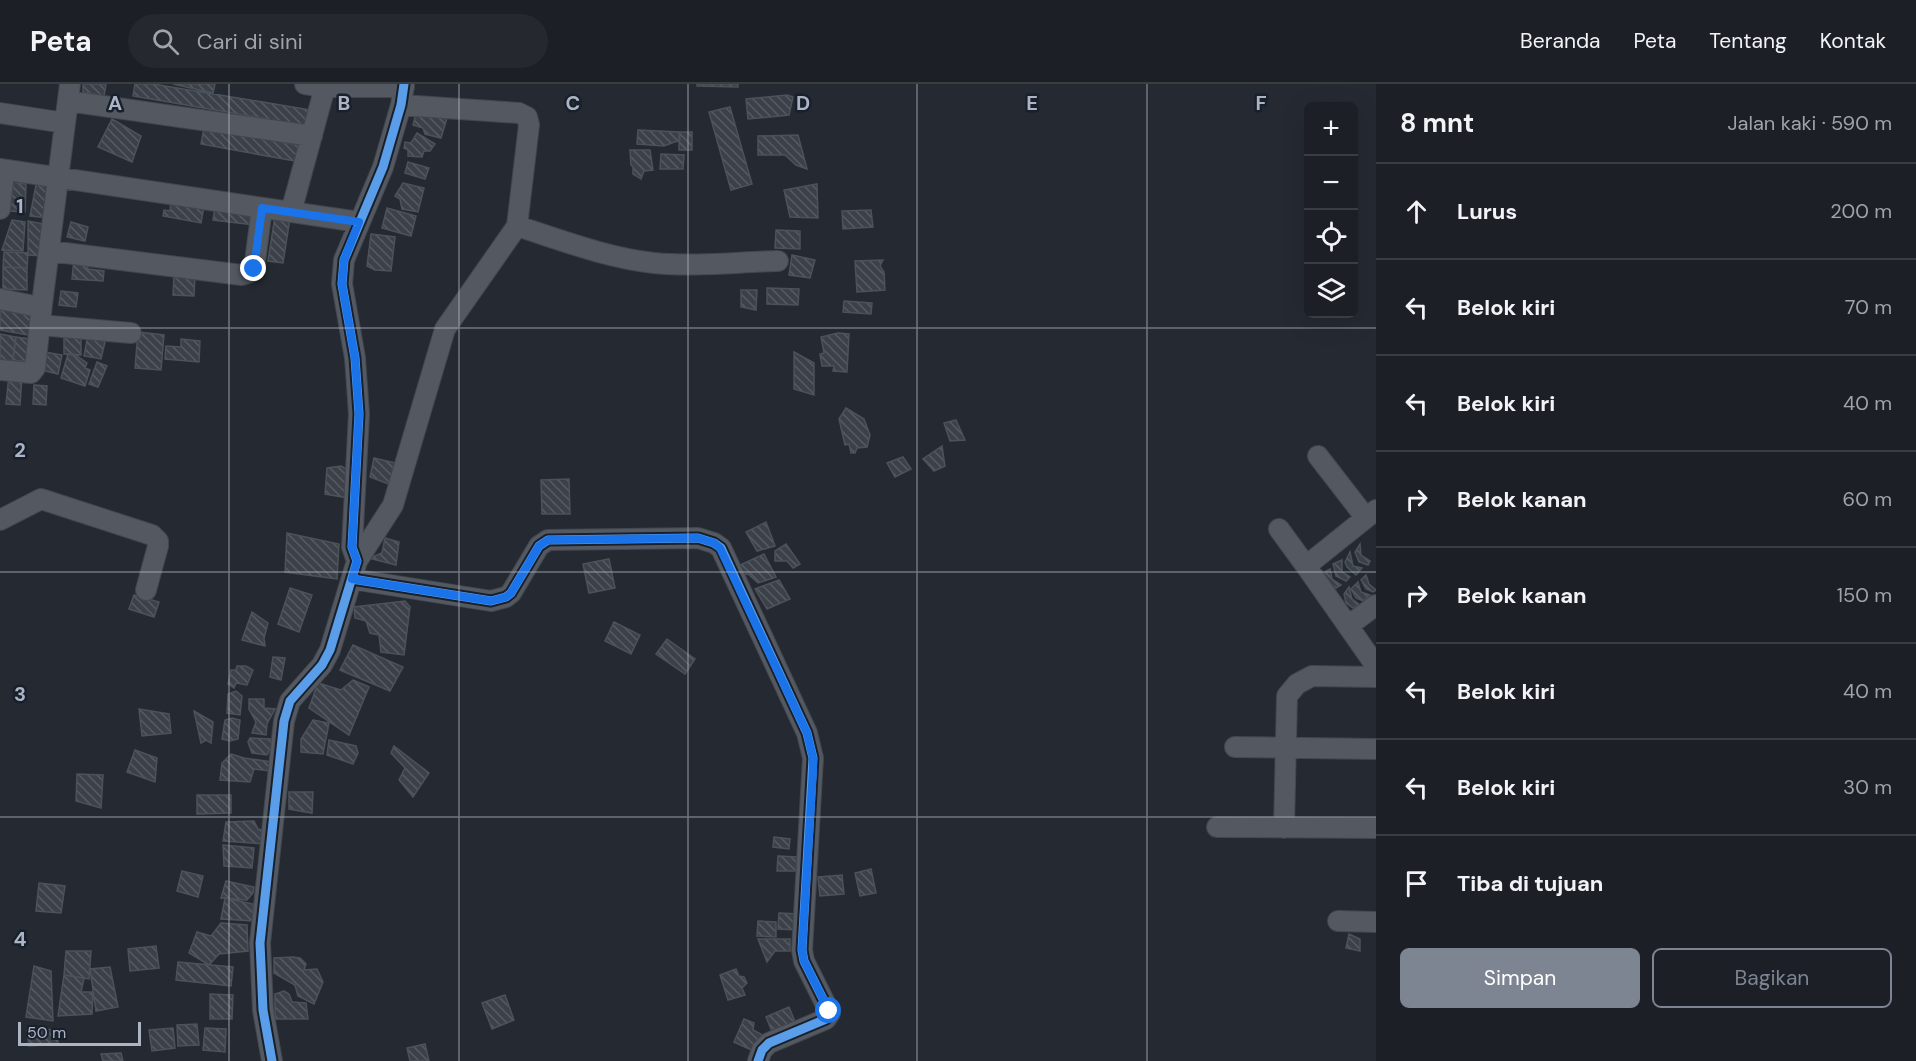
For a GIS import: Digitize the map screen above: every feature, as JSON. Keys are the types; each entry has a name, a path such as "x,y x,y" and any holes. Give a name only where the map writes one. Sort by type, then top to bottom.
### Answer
{"street":[{"path":"272,1061 263,1010 260,943 284,721 290,701 322,665 330,650 355,570 393,505 445,329 517,226 529,124 527,117 519,113 403,92 305,84"},
{"path":"291,212 325,87"},
{"path":"0,370 31,373 34,368 69,92 312,136"},
{"path":"355,570 352,547 359,414 355,358 342,284 344,260 383,166 403,92"},
{"path":"0,113 65,123"},
{"path":"0,209 2,170 359,222"},
{"path":"49,250 242,275 254,269 262,208"},
{"path":"517,226 611,255 651,263 778,261"},
{"path":"0,299 39,307 42,304"},
{"path":"40,325 131,333"},
{"path":"1306,566 1371,514 1318,456"},
{"path":"0,520 41,499 152,535 158,542 158,546 146,590"},
{"path":"1279,529 1376,666"},
{"path":"355,570 491,601 506,597 511,593 539,546 548,540 698,538 714,543 720,548 807,733 813,758 802,950 804,961 830,1014 826,1019 769,1043 762,1050 758,1061"},
{"path":"1348,626 1376,605"},
{"path":"1284,828 1287,696 1297,684 1312,676 1376,676"},
{"path":"1235,747 1376,749"},
{"path":"1217,827 1376,828"},
{"path":"1338,921 1376,922"}],"building":[{"path":"83,84 106,84 104,96 83,92"},
{"path":"135,84 153,84 311,110 308,126 133,96"},
{"path":"173,84 215,84 213,93"},
{"path":"697,84 738,84 738,87 697,86"},
{"path":"787,95 793,97 789,115 748,119 746,99"},
{"path":"730,107 752,184 731,190 709,112"},
{"path":"417,110 447,118 441,138 425,134 423,128 413,125"},
{"path":"112,119 141,136 132,162 98,147"},
{"path":"204,128 304,146 300,162 201,144"},
{"path":"638,130 679,132 680,140 664,146 637,144"},
{"path":"679,132 692,132 692,150 679,150"},
{"path":"417,133 435,144 430,151 424,151 422,157 408,156 408,150 404,148 405,142 411,143"},
{"path":"798,135 807,169 796,165 785,155 758,155 758,136"},
{"path":"630,150 650,150 653,170 644,171 641,179 633,174"},
{"path":"661,154 684,155 683,169 660,169"},
{"path":"408,162 429,168 425,179 405,173"},
{"path":"13,182 26,184 25,212 10,211"},
{"path":"403,183 424,188 418,212 402,209 400,199 395,196"},
{"path":"817,184 818,218 790,217 784,190"},
{"path":"36,185 51,187 50,218 30,216"},
{"path":"171,200 204,206 201,223 163,216 164,210 170,211"},
{"path":"215,207 255,213 254,225 213,220"},
{"path":"387,208 416,216 411,236 382,228"},
{"path":"871,210 873,227 843,229 842,211"},
{"path":"275,216 290,218 283,263 268,261"},
{"path":"12,220 25,222 23,251 2,250"},
{"path":"28,221 44,224 43,256 28,255"},
{"path":"71,222 88,227 85,241 67,237"},
{"path":"776,230 800,231 800,249 775,248"},
{"path":"371,234 395,237 391,271 375,270 367,266"},
{"path":"4,252 28,253 27,268 3,267"},
{"path":"792,255 815,260 810,278 789,275"},
{"path":"74,259 85,260 88,269 104,271 103,281 72,279"},
{"path":"883,260 880,266 884,272 885,290 857,292 855,261"},
{"path":"3,267 27,268 27,290 3,289"},
{"path":"174,276 195,276 194,296 173,295"},
{"path":"767,288 799,289 798,305 767,304"},
{"path":"741,290 757,290 756,310 741,307"},
{"path":"61,291 78,293 76,307 59,305"},
{"path":"844,301 872,303 871,314 843,312"},
{"path":"0,303 38,310 33,336 0,330"},
{"path":"138,332 164,335 161,370 135,368"},
{"path":"838,333 849,334 847,372 833,371 834,366 822,366 820,354 824,353 821,337"},
{"path":"0,334 16,337 12,364 0,362"},
{"path":"64,334 81,334 81,355 64,354"},
{"path":"88,334 106,338 101,359 84,356"},
{"path":"16,337 36,340 32,363 13,360"},
{"path":"181,339 200,341 199,362 165,359 166,346 181,347"},
{"path":"45,352 62,355 58,374 41,370"},
{"path":"794,352 814,363 814,395 794,389"},
{"path":"68,354 74,354 87,363 85,368 90,370 85,386 61,378"},
{"path":"97,362 107,366 98,387 89,384"},
{"path":"9,375 22,376 20,405 6,404"},
{"path":"34,385 47,386 46,405 33,404"},
{"path":"846,408 864,419 870,435 867,447 857,448 855,453 851,453 849,444 845,445 839,419"},
{"path":"956,420 965,440 950,441 944,423"},
{"path":"942,446 945,466 934,471 923,459"},
{"path":"903,457 911,469 895,477 887,463"},
{"path":"374,458 400,464 394,486 370,477"},
{"path":"341,466 348,470 349,498 325,494 327,468"},
{"path":"569,479 570,514 542,514 541,480"},
{"path":"766,522 775,546 757,551 746,532"},
{"path":"287,533 339,544 337,579 285,572"},
{"path":"385,538 399,542 396,565 369,558 382,553"},
{"path":"786,544 800,564 793,568 787,561 775,561 775,551"},
{"path":"1360,544 1361,555 1370,561 1368,565 1359,562 1355,552"},
{"path":"1350,552 1353,566 1362,568 1356,575 1345,562"},
{"path":"764,554 776,577 758,583 748,574 740,575 738,566"},
{"path":"609,559 615,588 589,593 583,564"},
{"path":"1342,560 1342,572 1350,577 1346,581 1336,576 1333,564"},
{"path":"1330,569 1332,579 1341,585 1336,588 1325,581 1325,572"},
{"path":"1366,575 1369,584 1376,590 1373,592 1366,589 1361,580"},
{"path":"779,580 790,599 767,609 755,589"},
{"path":"1358,582 1361,592 1370,595 1363,601 1356,598 1351,589"},
{"path":"1349,587 1352,599 1360,605 1353,608 1346,603 1344,594"},
{"path":"290,588 312,595 299,632 278,624"},
{"path":"134,595 159,602 154,617 129,609"},
{"path":"405,601 410,607 404,655 381,652 379,635 370,633 366,621 355,618 354,607"},
{"path":"252,612 268,623 264,638 265,646 242,640"},
{"path":"614,622 640,635 631,654 605,641"},
{"path":"667,639 695,659 685,674 656,654"},
{"path":"353,645 403,667 390,691 340,670"},
{"path":"273,657 285,658 281,680 270,677"},
{"path":"237,666 246,666 253,670 247,685 236,683 234,688 228,684 231,670 236,670"},
{"path":"353,680 369,687 349,735 309,708 318,683 341,690"},
{"path":"236,691 242,696 240,715 227,713 228,694"},
{"path":"249,699 264,699 264,708 275,709 267,724 266,735 252,733 256,722 249,709"},
{"path":"139,709 169,714 171,733 142,736"},
{"path":"194,711 213,722 211,743 206,740 201,743"},
{"path":"232,718 240,720 238,739 230,741 222,739 225,720"},
{"path":"313,720 329,723 323,754 301,752 301,739"},
{"path":"250,738 272,739 267,755 252,753 248,742"},
{"path":"329,740 356,746 358,753 353,764 327,755"},
{"path":"394,746 429,773 413,797 399,780 405,768 391,753"},
{"path":"135,750 157,758 155,782 127,772"},
{"path":"231,754 273,762 270,771 254,769 250,782 220,780 222,763"},
{"path":"77,774 103,775 101,808 76,801"},
{"path":"289,792 313,792 312,813 289,809"},
{"path":"197,795 231,795 231,813 197,814"},
{"path":"254,821 258,829 268,831 266,844 223,841 226,822"},
{"path":"774,837 790,839 789,849 773,847"},
{"path":"223,845 254,848 252,868 224,866"},
{"path":"778,856 797,857 797,871 777,871"},
{"path":"871,869 876,893 860,896 855,873"},
{"path":"182,871 203,876 198,897 177,891"},
{"path":"842,875 844,894 820,896 818,877"},
{"path":"226,881 254,887 253,893 247,900 221,898"},
{"path":"39,883 65,886 61,913 36,911"},
{"path":"225,898 253,904 254,921 221,919"},
{"path":"779,913 799,914 798,930 778,929"},
{"path":"758,921 776,922 776,937 757,936"},
{"path":"221,923 247,925 248,951 219,954 209,965 189,953 197,932 211,936"},
{"path":"1349,934 1360,939 1360,951 1346,948"},
{"path":"758,939 790,939 790,951 775,951 767,962"},
{"path":"156,946 159,968 130,971 128,949"},
{"path":"66,951 91,951 89,979 64,975"},
{"path":"274,958 300,958 306,964 304,970 317,969 323,982 314,1004 298,996 295,985 274,973"},
{"path":"178,962 233,967 231,986 176,980"},
{"path":"34,966 51,971 53,1021 26,1017"},
{"path":"110,967 118,1007 96,1011 90,969"},
{"path":"736,969 739,976 744,977 747,983 742,988 745,995 728,1000 720,975"},
{"path":"64,975 84,978 81,992 93,992 92,1014 58,1016"},
{"path":"284,991 289,994 292,1002 306,1003 308,1019 275,1019 275,994"},
{"path":"210,994 233,995 232,1019 210,1019"},
{"path":"505,995 514,1020 492,1029 482,1003"},
{"path":"789,1007 796,1024 773,1034 766,1017"},
{"path":"744,1019 754,1023 753,1030 766,1037 758,1053 734,1042"},
{"path":"197,1024 199,1045 178,1046 177,1025"},
{"path":"173,1028 175,1048 152,1051 149,1030"},
{"path":"205,1028 226,1029 225,1052 203,1050"},
{"path":"57,1029 58,1044 29,1046 27,1031"},
{"path":"425,1044 429,1061 410,1061 407,1048"},
{"path":"121,1053 123,1061 103,1061 101,1054"}],"cycle path":[{"path":"272,1061 263,1010 260,943 284,721 290,701 322,665 330,650 357,561 352,547 359,414 355,358 342,284 344,260 383,167 401,105 404,84"},
{"path":"352,579 491,601 506,597 511,593 539,546 548,540 698,538 721,548 807,733 813,758 802,950 804,961 830,1013 826,1019 769,1043 762,1050 758,1061"}],"route":[{"path":"254,269 262,208 359,222 344,260 342,284 355,358 359,414 352,547 357,561 352,579 491,601 499,600 511,593 539,546 548,540 698,538 714,543 725,554 811,745 813,770 802,956 829,1011"}]}
